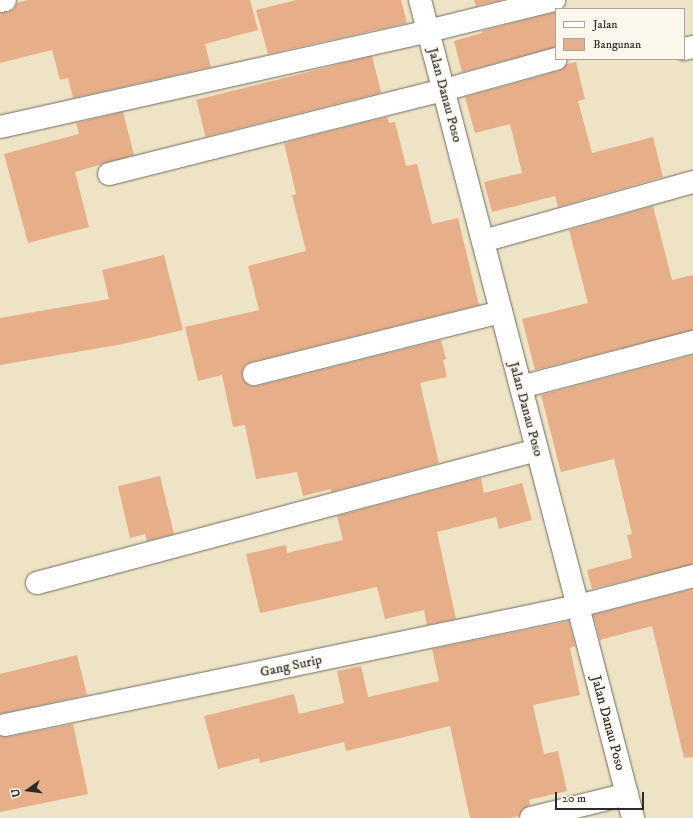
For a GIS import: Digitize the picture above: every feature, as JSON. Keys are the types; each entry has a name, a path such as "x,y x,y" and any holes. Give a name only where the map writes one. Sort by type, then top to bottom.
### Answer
{"street":[{"path":"0,1 5,0"},
{"name":"Jalan Danau Poso","path":"420,0 633,818"},
{"path":"0,127 428,31 554,0"},
{"path":"109,174 444,90 555,59"},
{"path":"483,241 693,182"},
{"path":"254,374 501,312"},
{"path":"521,387 693,342"},
{"path":"37,583 537,450"},
{"name":"Gang Surip","path":"5,725 578,606 693,576"},
{"path":"531,818 627,794"}],"building":[{"path":"27,0 250,0 258,30 205,44 211,67 73,98 68,78 60,80 52,50 0,63 0,13 8,12 14,9 17,3"},
{"path":"297,0 401,0 407,23 268,54 256,10"},
{"path":"474,0 502,0 476,6"},
{"path":"555,12 555,47 462,72 454,41 482,33 482,31"},
{"path":"372,56 381,93 206,137 196,100"},
{"path":"576,62 585,99 578,101 592,153 653,137 663,177 558,207 555,196 492,212 484,182 522,173 510,124 475,133 465,97 559,71 567,64"},
{"path":"123,112 134,155 75,172 89,227 28,243 4,154 79,134 76,123"},
{"path":"387,117 389,123 395,122 406,166 417,164 432,224 458,218 479,305 251,362 245,365 242,371 242,377 250,386 257,386 441,340 446,359 443,360 447,377 420,383 439,463 331,492 331,489 303,496 297,472 256,479 245,425 233,427 222,375 198,381 185,327 259,310 248,266 306,251 292,195 296,194 284,143"},
{"path":"653,206 672,280 693,275 693,330 535,370 522,319 588,303 569,230"},
{"path":"164,255 183,330 123,344 0,365 0,318 109,299 102,270"},
{"path":"693,355 693,564 592,589 587,570 632,558 627,535 632,534 614,459 561,472 541,395"},
{"path":"160,476 174,534 147,541 145,534 130,538 118,486"},
{"path":"481,478 484,493 522,483 532,520 499,529 496,517 437,532 456,619 427,625 424,610 385,619 377,587 260,613 246,554 286,545 287,553 343,540 337,516"},
{"path":"693,589 693,757 684,758 652,626 600,640 593,615"},
{"path":"569,621 575,646 570,648 580,695 533,705 544,754 558,751 567,791 529,800 530,805 523,809 519,816 510,818 470,818 450,726 346,751 344,742 260,763 259,758 218,769 204,716 294,694 299,714 344,703 337,671 361,666 368,697 439,681 432,649"},
{"path":"77,655 87,695 0,714 0,674"},
{"path":"73,724 88,794 0,812 0,736 8,737"}]}
